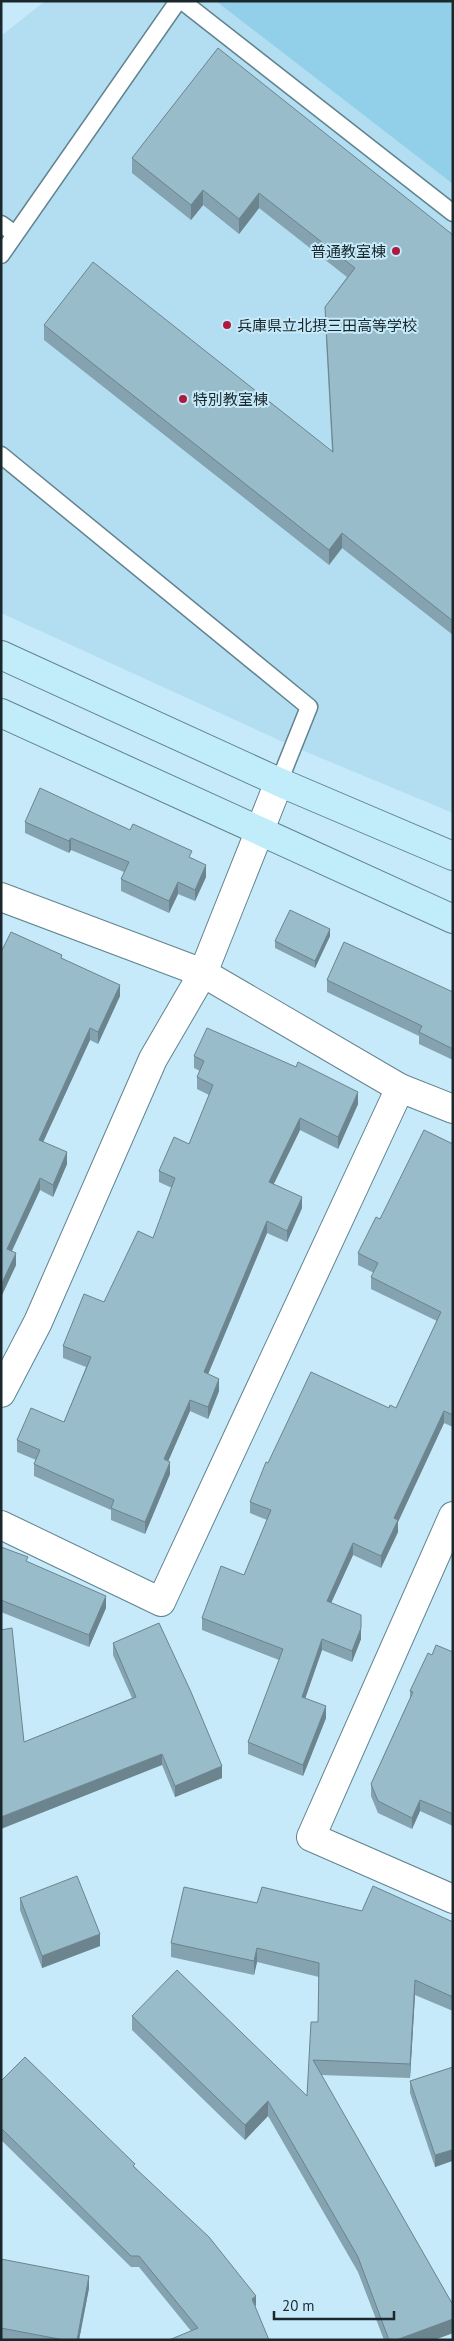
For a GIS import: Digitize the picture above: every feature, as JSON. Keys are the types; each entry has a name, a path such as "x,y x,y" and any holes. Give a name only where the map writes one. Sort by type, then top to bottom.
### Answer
{"street":[{"path":"1,655 279,782 453,856"},
{"path":"1,714 259,829 453,919"},
{"path":"1,1394 38,1322 154,1059 203,973 279,782"},
{"path":"1,897 203,973 400,1088 453,1109"},
{"path":"1,1525 162,1602 400,1088"},
{"path":"453,1516 311,1837 453,1899"}],"lane":[{"path":"1,255 178,1"},
{"path":"182,1 453,213"},
{"path":"1,224 15,234"},
{"path":"1,455 309,707 279,782"}],"shaded area":[{"name":"兵庫県立北摂三田高等学校","path":"45,1 453,1 453,813 292,746 1,613 1,36"},
{"path":"216,1 453,1 453,184"}],"building":[{"path":"218,48 453,235 453,621 342,533 329,550 44,325 93,262 333,452 325,307 355,268 259,193 239,219 203,190 191,205 132,158"},
{"path":"40,788 130,830 133,824 192,851 189,857 206,865 195,890 178,882 169,901 121,879 129,862 71,838 69,841 25,822"},
{"path":"290,910 330,929 315,961 275,941"},
{"path":"11,932 62,955 61,958 120,985 98,1032 90,1028 39,1140 67,1152 53,1185 40,1178 7,1249 16,1253 1,1283 1,952"},
{"path":"344,942 453,992 453,1049 419,1032 422,1026 327,980"},
{"path":"207,1028 296,1067 298,1062 358,1092 338,1137 300,1118 269,1182 302,1197 287,1231 267,1221 204,1372 219,1379 208,1407 190,1400 164,1459 170,1462 145,1522 111,1508 114,1500 34,1464 40,1450 17,1440 31,1408 64,1422 91,1357 63,1346 84,1294 104,1302 138,1231 153,1238 175,1178 159,1171 174,1137 189,1144 213,1085 197,1077 204,1061 194,1056"},
{"path":"424,1130 453,1144 453,1415 444,1411 394,1518 398,1520 381,1556 353,1543 327,1601 361,1615 361,1628 352,1651 322,1639 302,1697 326,1706 303,1765 248,1742 283,1649 202,1618 221,1566 244,1575 271,1510 250,1502 266,1462 268,1463 311,1372 389,1408 390,1405 396,1408 441,1312 371,1277 378,1263 358,1253 376,1217 380,1219"},
{"path":"1,1547 28,1557 26,1561 106,1596 89,1635 1,1600"},
{"path":"159,1623 222,1766 175,1786 162,1754 1,1817 1,1630 12,1628 24,1742 136,1697 113,1643"},
{"path":"436,1645 453,1652 453,1814 420,1800 412,1818 378,1801 371,1784 413,1692 410,1691 428,1653 432,1655"},
{"path":"77,1876 100,1934 42,1956 20,1898"},
{"path":"373,1886 453,1922 453,1997 415,1980 410,2064 313,2060 453,2305 453,2319 396,2340 389,2340 358,2257 268,2101 245,2125 132,2016 177,1970 307,2096 311,2022 318,2022 319,1963 257,1948 254,1961 171,1943 184,1887 257,1903 262,1887 362,1911"},
{"path":"25,2057 135,2164 133,2166 209,2237 256,2296 252,2299 269,2340 169,2340 198,2328 139,2256 131,2256 1,2128 1,2081"},
{"path":"453,2067 453,2151 435,2155 410,2081"},
{"path":"1,2259 89,2276 77,2340 64,2340 1,2328"}],"place":[{"name":"普通教室棟","path":"396,251"},
{"name":"兵庫県立北摂三田高等学校","path":"227,325"},
{"name":"特別教室棟","path":"183,399"}]}
